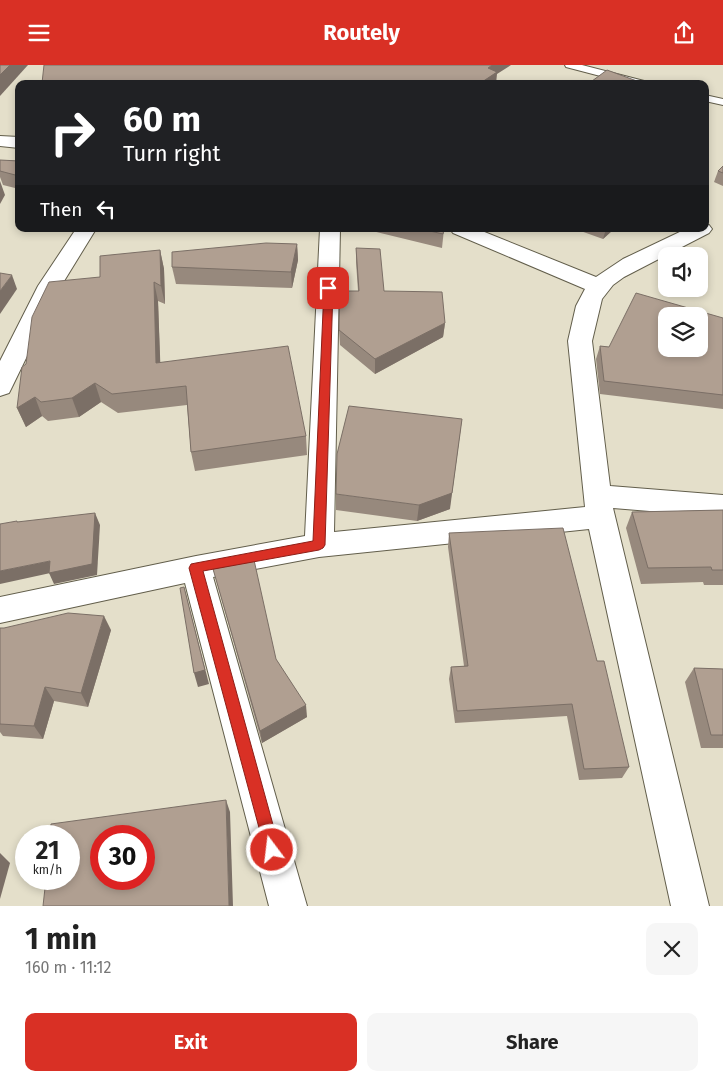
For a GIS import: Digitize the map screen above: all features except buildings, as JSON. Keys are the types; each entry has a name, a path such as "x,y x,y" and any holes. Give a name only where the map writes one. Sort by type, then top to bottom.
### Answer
{"street":[{"path":"0,141 15,143"},
{"path":"0,387 32,314 84,232"},
{"path":"319,545 330,232"},
{"path":"467,232 598,286"},
{"path":"690,906 598,507 580,341 584,316 598,286 622,269 696,232"},
{"path":"0,610 196,568 319,545 598,507 723,506"},
{"path":"196,568 288,906"}],"lane":[{"path":"570,65 628,80"},
{"path":"709,99 723,102"}],"route":[{"path":"272,850 196,568 319,545 328,288"}]}
